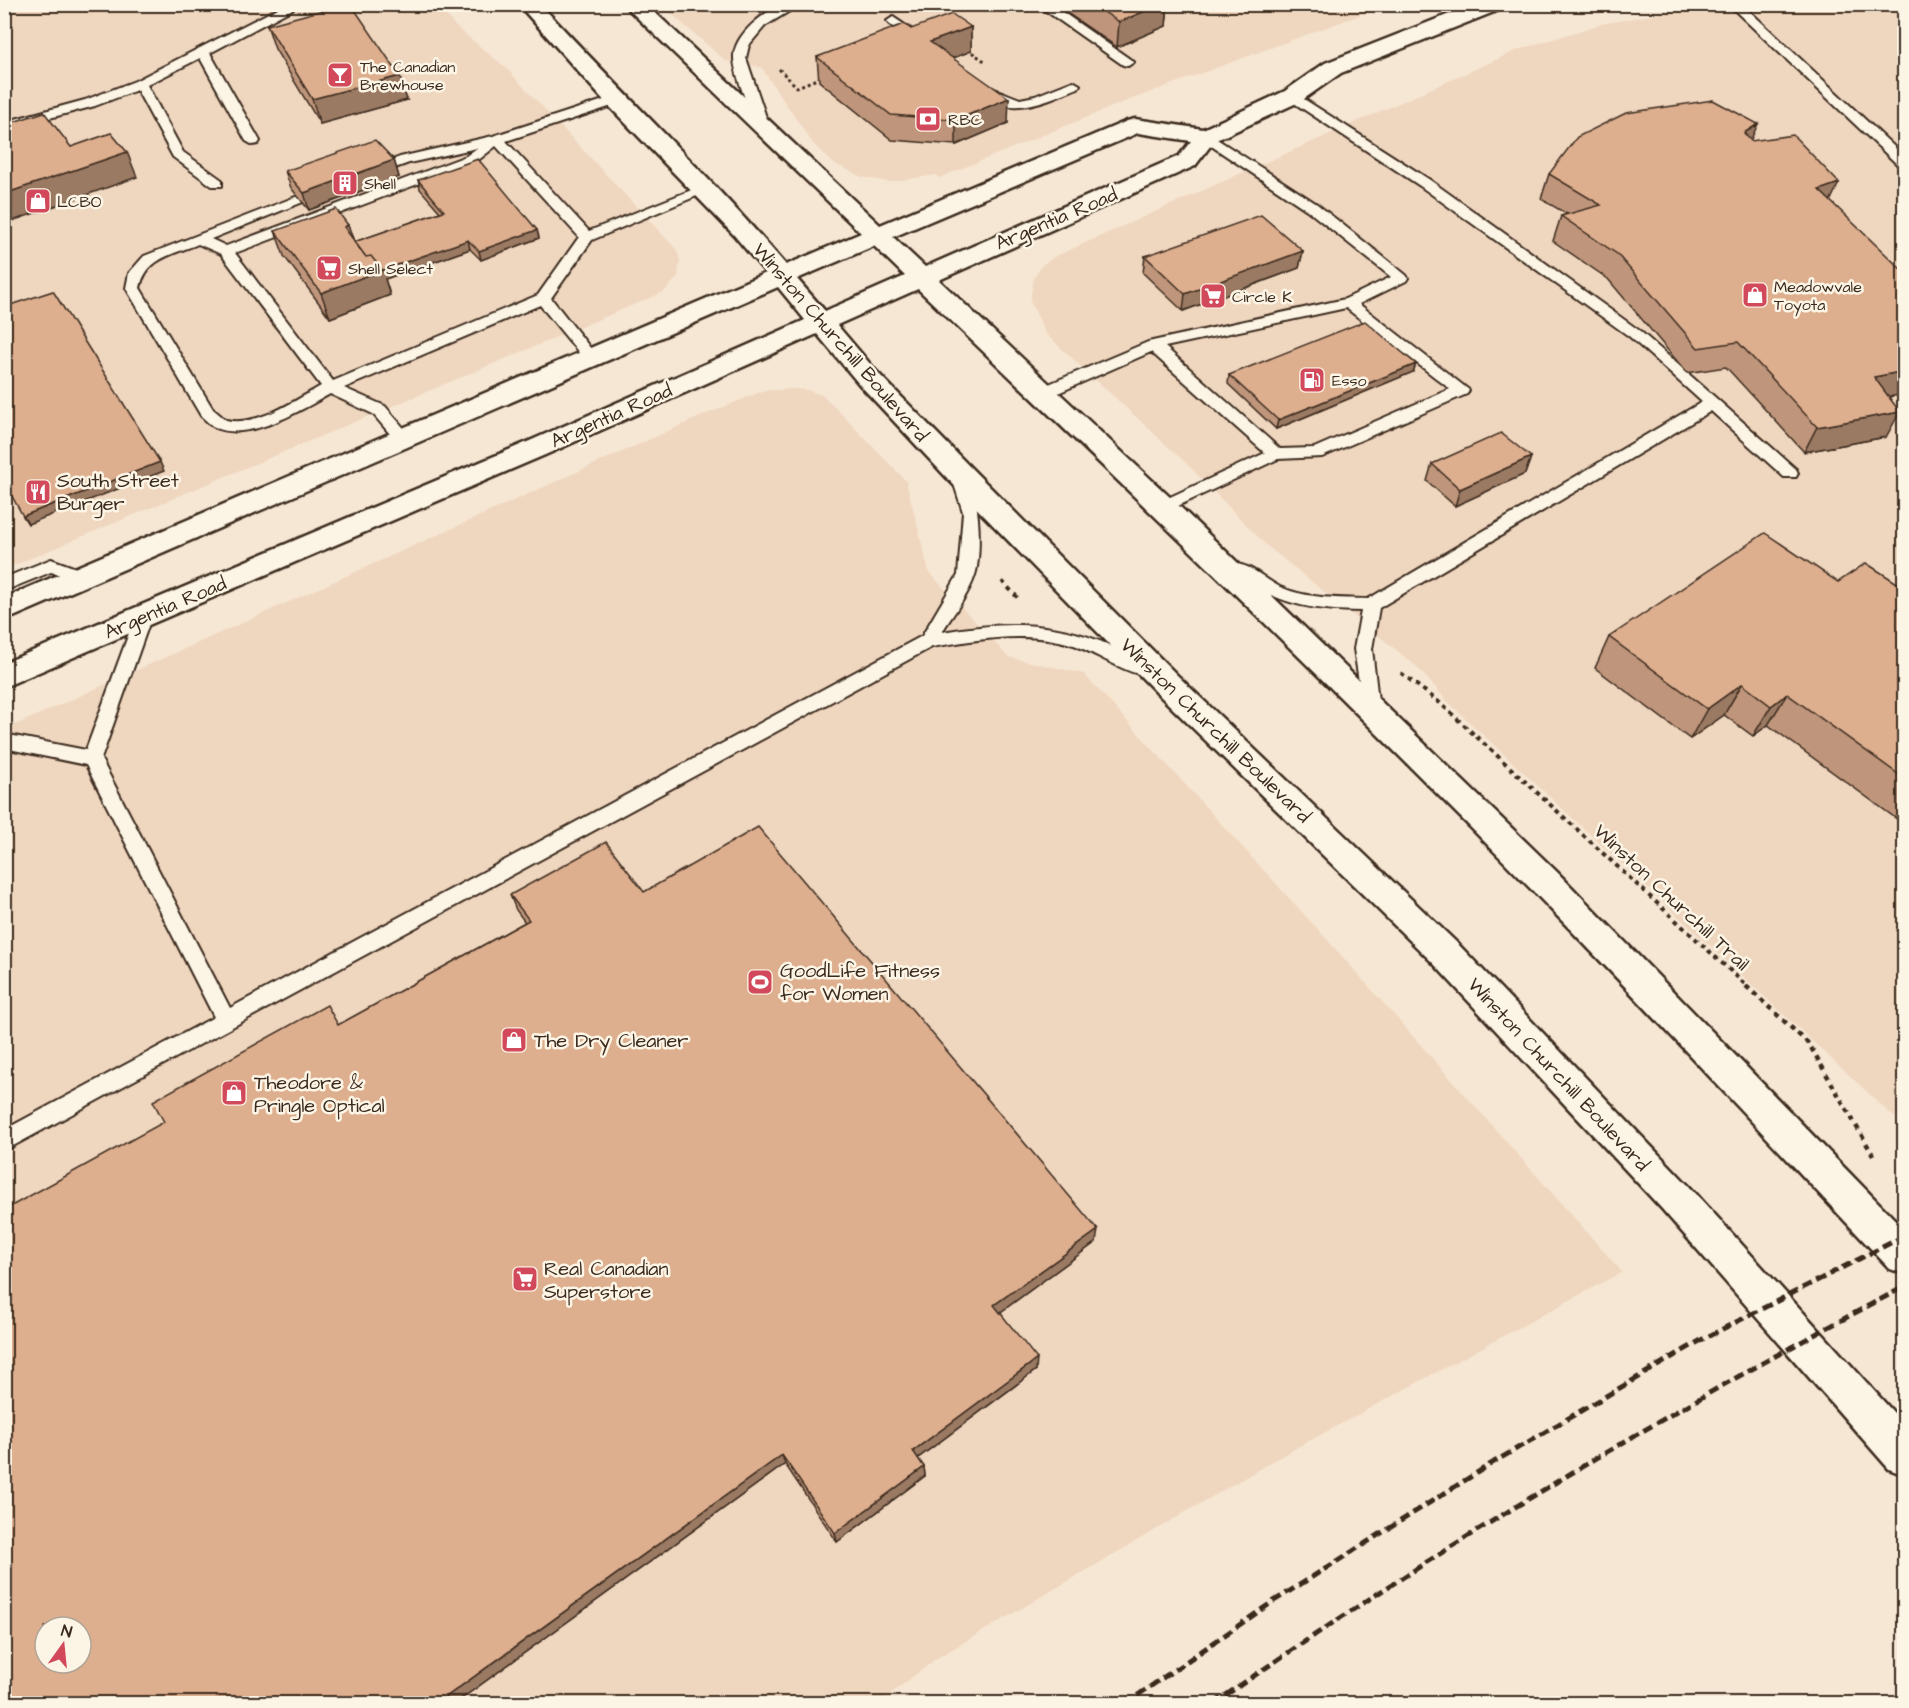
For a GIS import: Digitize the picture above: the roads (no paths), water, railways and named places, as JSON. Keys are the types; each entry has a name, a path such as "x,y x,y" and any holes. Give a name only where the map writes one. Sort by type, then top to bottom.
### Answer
{"main road":[{"name":"Winston Churchill Boulevard","path":"528,4 616,100 742,228 868,378 1167,684 1444,953 1675,1197 1905,1454"},
{"path":"633,4 1163,507 1370,709 1545,882 1905,1256"},
{"name":"Argentia Road","path":"4,676 142,618 1187,161 1206,136 1293,96 1333,68 1456,18 1497,4"},
{"path":"4,610 402,437 1135,126 1206,136"}],"lane":[{"path":"4,126 90,103 140,84 296,4"},
{"path":"762,126 740,58 743,44 761,23 778,11 795,4"},
{"path":"1042,4 1128,62"},
{"path":"1734,4 1905,163"},
{"path":"893,21 928,47"},
{"path":"203,52 253,141"},
{"path":"971,79 997,98 1022,105 1073,85"},
{"path":"140,84 178,154 217,183"},
{"path":"1293,96 1425,183 1635,334 1790,473"},
{"path":"616,100 497,139 405,160 198,239 149,259 136,273 133,288 207,412 220,424 240,428 280,413 330,388 543,298 587,237 704,190"},
{"path":"1043,393 1153,345 1349,303 1401,278 1312,207 1206,136"},
{"path":"497,139 587,237"},
{"path":"226,251 471,159 497,139"},
{"path":"198,239 226,251 330,388 379,410 402,437"},
{"path":"543,298 590,357"},
{"path":"1163,507 1275,454 1316,453 1461,390 1349,303"},
{"path":"1153,345 1275,454"},
{"path":"1215,557 1275,592 1319,604 1371,605 1712,403"},
{"path":"928,641 967,575 971,512 958,472"},
{"path":"4,585 51,565 81,576"},
{"path":"1370,709 1363,649 1371,605"},
{"path":"142,618 92,759 226,1020"},
{"path":"4,1141 928,641 1006,630 1047,633 1089,642 1120,656 1167,684"},
{"path":"4,741 92,759"}],"railway":[{"path":"1125,1704 1274,1601 1494,1462 1703,1339 1904,1236"},
{"path":"1213,1704 1381,1591 1552,1485 1726,1383 1904,1287"}],"place":[{"name":"The Canadian Brewhouse","path":"340,75"},
{"name":"RBC","path":"928,119"},
{"name":"Shell","path":"345,183"},
{"name":"LCBO","path":"38,201"},
{"name":"Shell Select","path":"329,268"},
{"name":"Meadowvale Toyota","path":"1755,295"},
{"name":"Circle K","path":"1213,296"},
{"name":"Esso","path":"1312,380"},
{"name":"South Street Burger","path":"38,492"},
{"name":"GoodLife Fitness for Women","path":"760,982"},
{"name":"The Dry Cleaner","path":"514,1040"},
{"name":"Theodore & Pringle Optical","path":"234,1093"},
{"name":"Real Canadian Superstore","path":"525,1279"}]}
